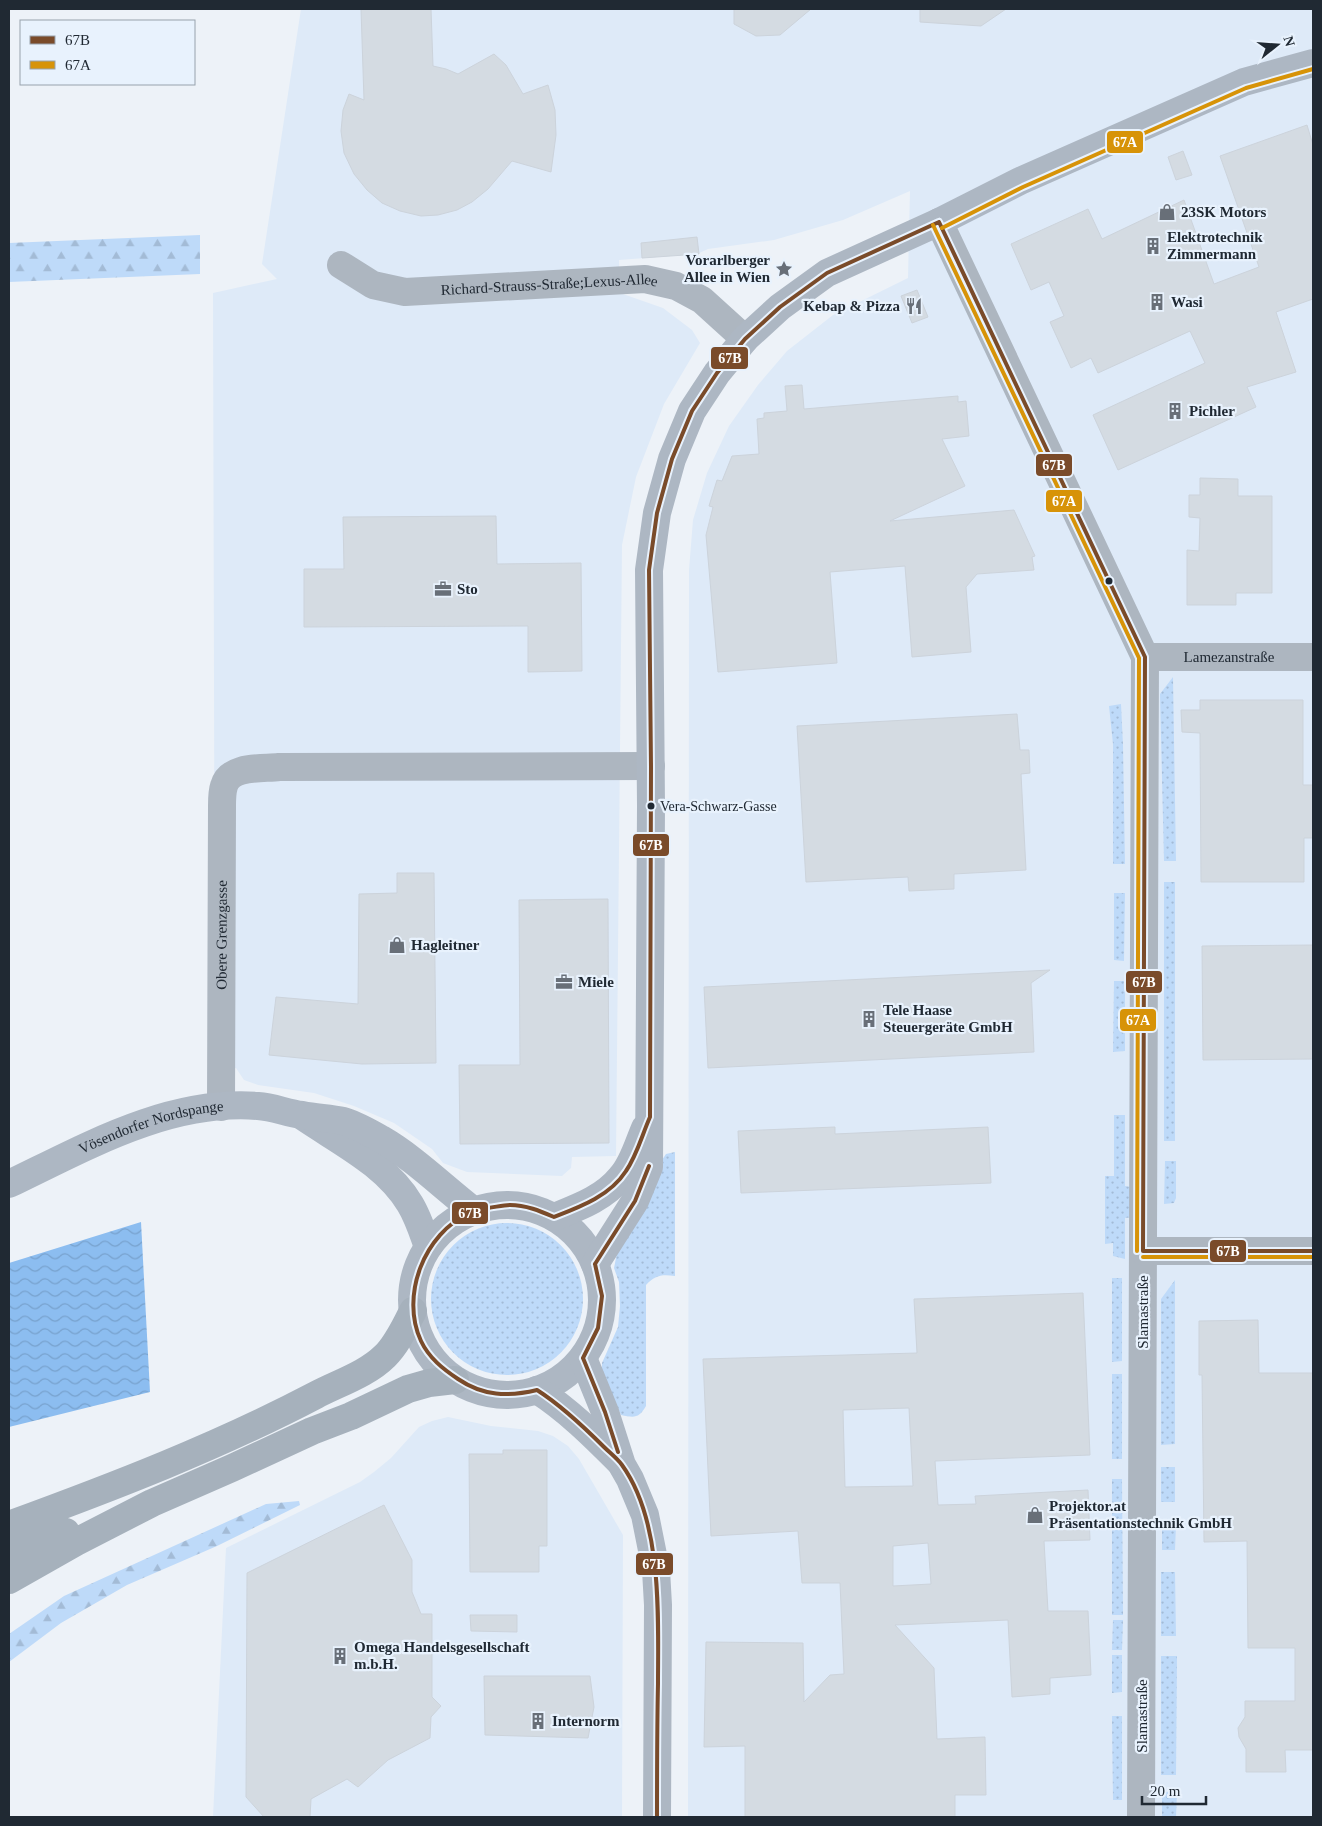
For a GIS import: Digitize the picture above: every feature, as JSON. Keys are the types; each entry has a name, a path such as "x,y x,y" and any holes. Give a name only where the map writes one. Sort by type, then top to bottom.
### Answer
{"highway":[{"path":"9,1525 149,1472 277,1416 358,1374 386,1356 398,1340 412,1310"},
{"path":"9,1580 76,1542 152,1503 312,1431 351,1416 408,1389 429,1383 455,1380"},
{"path":"9,1554 72,1529 152,1503"},
{"path":"9,1519 42,1513"}],"main road":[{"path":"595,1264 635,1201 649,1167 651,766 649,570 657,513 672,459 692,411 717,373 745,339 780,306 827,273 939,222 1020,180 1244,82 1313,63"},
{"name":"Vösendorfer Nordspange","path":"9,1184 94,1143 136,1126 184,1112 221,1106 269,1107 300,1115 345,1122 382,1139 426,1171 474,1210"},
{"name":"Vösendorfer Nordspange","path":"300,1115 368,1160 399,1188 410,1204 428,1247"},
{"path":"554,1217 595,1200 622,1176 650,1117"},
{"path":"503,1204 533,1208 554,1217 582,1241 595,1264 602,1296 598,1328 583,1358 562,1378 537,1390 510,1395 483,1392 455,1380 432,1358 419,1336 412,1310 415,1276 428,1247 450,1224 474,1210 503,1204"},
{"path":"583,1358 605,1412 622,1465 645,1515 656,1570 658,1605 657,1817"},
{"path":"537,1390 580,1422 622,1465"}],"street":[{"name":"Slamastraße","path":"939,222 1145,658 1144,1470 1141,1817"},
{"name":"Richard-Strauss-Straße;Lexus-Allee","path":"341,265 373,285 405,292 645,279 676,286 702,300 745,339"},
{"name":"Lamezanstraße","path":"1145,658 1313,657"},
{"name":"Obere Grenzgasse","path":"221,1106 222,806 224,786 233,774 241,770 279,767 651,766"},
{"path":"1143,1251 1313,1251"}],"shaded area":[{"path":"301,9 1313,9 1313,1817 688,1817 689,570 693,520 707,473 729,426 758,385 787,351 833,315 908,278 910,191 843,220 774,240 708,249 697,254 619,260 620,293 663,308 692,330 700,343 664,404 636,477 622,545 616,1156 572,1157 571,1168 562,1176 467,1172 443,1163 432,1149 394,1123 354,1106 314,1093 258,1085 244,1080 236,1068 215,1071 213,293 277,279 262,264"},
{"path":"448,1417 491,1426 538,1431 553,1436 568,1446 579,1459 623,1535 622,1817 213,1817 226,1548 360,1482 391,1458 419,1427"}],"green space":[{"path":"200,235 200,274 9,282 9,243"},
{"path":"1173,677 1176,861 1164,861 1160,694"},
{"path":"1121,704 1125,864 1113,864 1113,744 1109,706"},
{"path":"1164,882 1175,882 1175,1141 1164,1141"},
{"path":"1114,893 1125,893 1124,961 1114,960"},
{"path":"1114,981 1125,981 1125,1051 1113,1052"},
{"path":"1114,1115 1125,1115 1125,1186 1132,1187 1134,1217 1125,1218 1125,1259 1113,1256 1113,1243 1105,1244 1105,1176 1114,1176"},
{"path":"675,1152 675,1276 659,1276 652,1279 646,1285 646,1406 639,1415 633,1417 626,1416 621,1415 602,1376 602,1363 618,1327 620,1306 619,1282 614,1268 618,1248 662,1160 666,1154"},
{"path":"1165,1161 1176,1161 1176,1198 1174,1203 1164,1204"},
{"path":"507,1223 536,1229 561,1245 577,1270 583,1299 577,1328 561,1353 536,1369 507,1375 478,1369 453,1353 437,1328 431,1299 437,1270 453,1245 478,1229"},
{"path":"1112,1278 1122,1278 1122,1361 1112,1362"},
{"path":"1175,1280 1175,1444 1161,1445 1161,1299"},
{"path":"1112,1374 1122,1374 1122,1459 1112,1459"},
{"path":"1161,1467 1175,1467 1175,1502 1161,1502"},
{"path":"1112,1479 1122,1479 1123,1615 1112,1615"},
{"path":"299,1501 300,1505 217,1546 127,1585 61,1623 9,1662 9,1634 64,1596 266,1504"},
{"path":"1162,1525 1176,1525 1175,1550 1162,1550"},
{"path":"1161,1572 1175,1572 1176,1636 1161,1636"},
{"path":"1113,1620 1123,1620 1122,1650 1112,1650"},
{"path":"1112,1655 1122,1655 1122,1692 1112,1693"},
{"path":"1161,1656 1177,1656 1176,1775 1161,1775"},
{"path":"1112,1716 1122,1716 1122,1800 1113,1800"},
{"path":"1162,1792 1177,1792 1176,1817 1162,1817"}],"water":[{"path":"141,1222 150,1392 9,1427 9,1263"}],"building":[{"path":"361,9 431,9 433,66 458,74 494,54 506,65 523,94 548,85 555,110 556,135 551,172 512,161 488,189 472,202 457,210 438,215 421,216 400,211 382,203 367,190 354,174 344,153 341,131 343,110 349,94 364,100"},
{"path":"734,9 811,9 780,35 756,36 734,24"},
{"path":"920,9 1006,9 981,26 920,22"},
{"path":"1307,125 1313,145 1313,299 1276,312 1296,372 1247,387 1256,407 1118,470 1093,415 1205,363 1190,331 1098,373 1091,358 1071,368 1050,322 1064,316 1049,282 1031,290 1011,244 1088,209 1102,239 1184,200 1214,284 1259,267 1220,156"},
{"path":"1183,151 1192,175 1176,180 1168,157"},
{"path":"697,237 699,254 642,258 641,243"},
{"name":"Kebap & Pizza","path":"917,290 928,317 912,323 901,296"},
{"path":"802,385 804,409 958,396 958,402 966,401 969,436 942,439 965,486 890,521 1014,510 1035,556 1032,557 1034,570 977,574 966,587 971,652 912,657 905,566 830,572 837,663 718,672 706,535 713,507 709,506 717,480 722,481 732,456 759,454 757,419 764,418 764,413 787,411 785,386"},
{"path":"1200,478 1238,479 1238,496 1272,496 1272,593 1236,593 1236,605 1187,605 1187,550 1199,551 1200,518 1189,517 1189,495 1200,495"},
{"name":"Sto","path":"496,516 497,564 581,563 582,671 528,672 528,626 304,627 304,569 344,569 343,517"},
{"path":"1200,700 1303,700 1303,785 1313,785 1313,838 1304,838 1304,882 1201,882 1200,733 1182,732 1181,710 1200,710"},
{"path":"1017,714 1020,750 1029,750 1030,773 1021,774 1026,870 954,874 954,889 909,891 908,877 806,882 797,726"},
{"name":"Hagleitner","path":"397,873 434,873 436,1063 362,1064 269,1055 276,997 358,1004 359,894 397,893"},
{"name":"Miele","path":"608,899 609,1143 460,1144 459,1065 520,1065 519,900"},
{"path":"1313,945 1313,1059 1203,1060 1202,946"},
{"name":"Tele Haase Steuergeräte GmbH","path":"1050,970 1031,983 1034,1052 708,1068 704,987"},
{"path":"835,1127 835,1134 988,1127 991,1183 741,1193 738,1131"},
{"path":"1083,1293 1090,1455 935,1461 938,1505 976,1504 975,1496 1088,1490 1090,1540 1044,1541 1048,1611 1088,1611 1091,1675 1050,1678 1050,1694 1012,1697 1008,1620 895,1625 934,1668 937,1739 985,1737 986,1795 955,1795 955,1817 745,1817 745,1746 704,1747 706,1642 803,1643 804,1702 830,1675 844,1674 840,1583 802,1583 798,1531 711,1536 703,1359 917,1353 914,1299","holes":["909,1408 913,1486 845,1487 843,1410","928,1543 931,1584 893,1586 893,1546"]},
{"path":"1258,1320 1259,1373 1313,1373 1313,1750 1285,1750 1286,1772 1246,1772 1246,1749 1239,1737 1238,1728 1245,1717 1245,1701 1295,1701 1295,1648 1248,1648 1247,1541 1204,1542 1202,1375 1199,1375 1199,1321"},
{"path":"503,1450 547,1450 547,1546 539,1546 539,1572 470,1572 469,1454 503,1454"},
{"name":"Omega Handelsgesellschaft m.b.H.","path":"384,1505 412,1560 412,1592 421,1614 432,1614 432,1697 441,1706 431,1717 430,1738 388,1760 358,1787 347,1779 311,1799 310,1817 264,1817 246,1797 247,1573"},
{"path":"470,1615 517,1615 517,1632 471,1631"},
{"name":"Internorm","path":"484,1676 590,1676 594,1707 588,1738 485,1735"}],"transit line":[{"name":"67A","path":"942,228 1023,187 1246,88 1313,69"},
{"name":"67B","path":"939,222 1145,657 1143,1251"},
{"name":"67B","path":"657,1817 657,1600 651,1542 645,1514 635,1488 616,1458 572,1417 537,1390 516,1394 486,1392 467,1385 437,1363 424,1347 415,1323 413,1305 415,1286 420,1268 429,1250 440,1235 454,1222 474,1211 507,1205 527,1207 554,1217 584,1205 603,1194 619,1180 633,1158 650,1117 651,766 649,570 657,513 672,459 692,411 717,373 745,339 780,307 827,273 939,222"},
{"name":"67A","path":"933,225 1139,658 1137,1251"},
{"name":"67B","path":"595,1264 635,1201 649,1166"},
{"name":"67B","path":"1143,1251 1313,1251"},
{"name":"67A","path":"1143,1257 1313,1257"},
{"name":"67B","path":"583,1358 598,1328 602,1296 595,1264"},
{"name":"67B","path":"583,1358 605,1412 618,1452"}],"place":[{"name":"23SK Motors","path":"1167,212"},
{"name":"Elektrotechnik Zimmermann","path":"1153,246"},
{"name":"Vorarlberger Allee in Wien","path":"784,269"},
{"name":"Wasi","path":"1157,302"},
{"name":"Kebap & Pizza","path":"914,306"},
{"name":"Pichler","path":"1175,411"},
{"name":"Sto","path":"443,589"},
{"name":"Vera-Schwarz-Gasse","path":"651,806"},
{"name":"Hagleitner","path":"397,945"},
{"name":"Miele","path":"564,982"},
{"name":"Tele Haase Steuergeräte GmbH","path":"869,1019"},
{"name":"Projektor.at Präsentationstechnik GmbH","path":"1035,1515"},
{"name":"Omega Handelsgesellschaft m.b.H.","path":"340,1656"},
{"name":"Internorm","path":"538,1721"}]}
